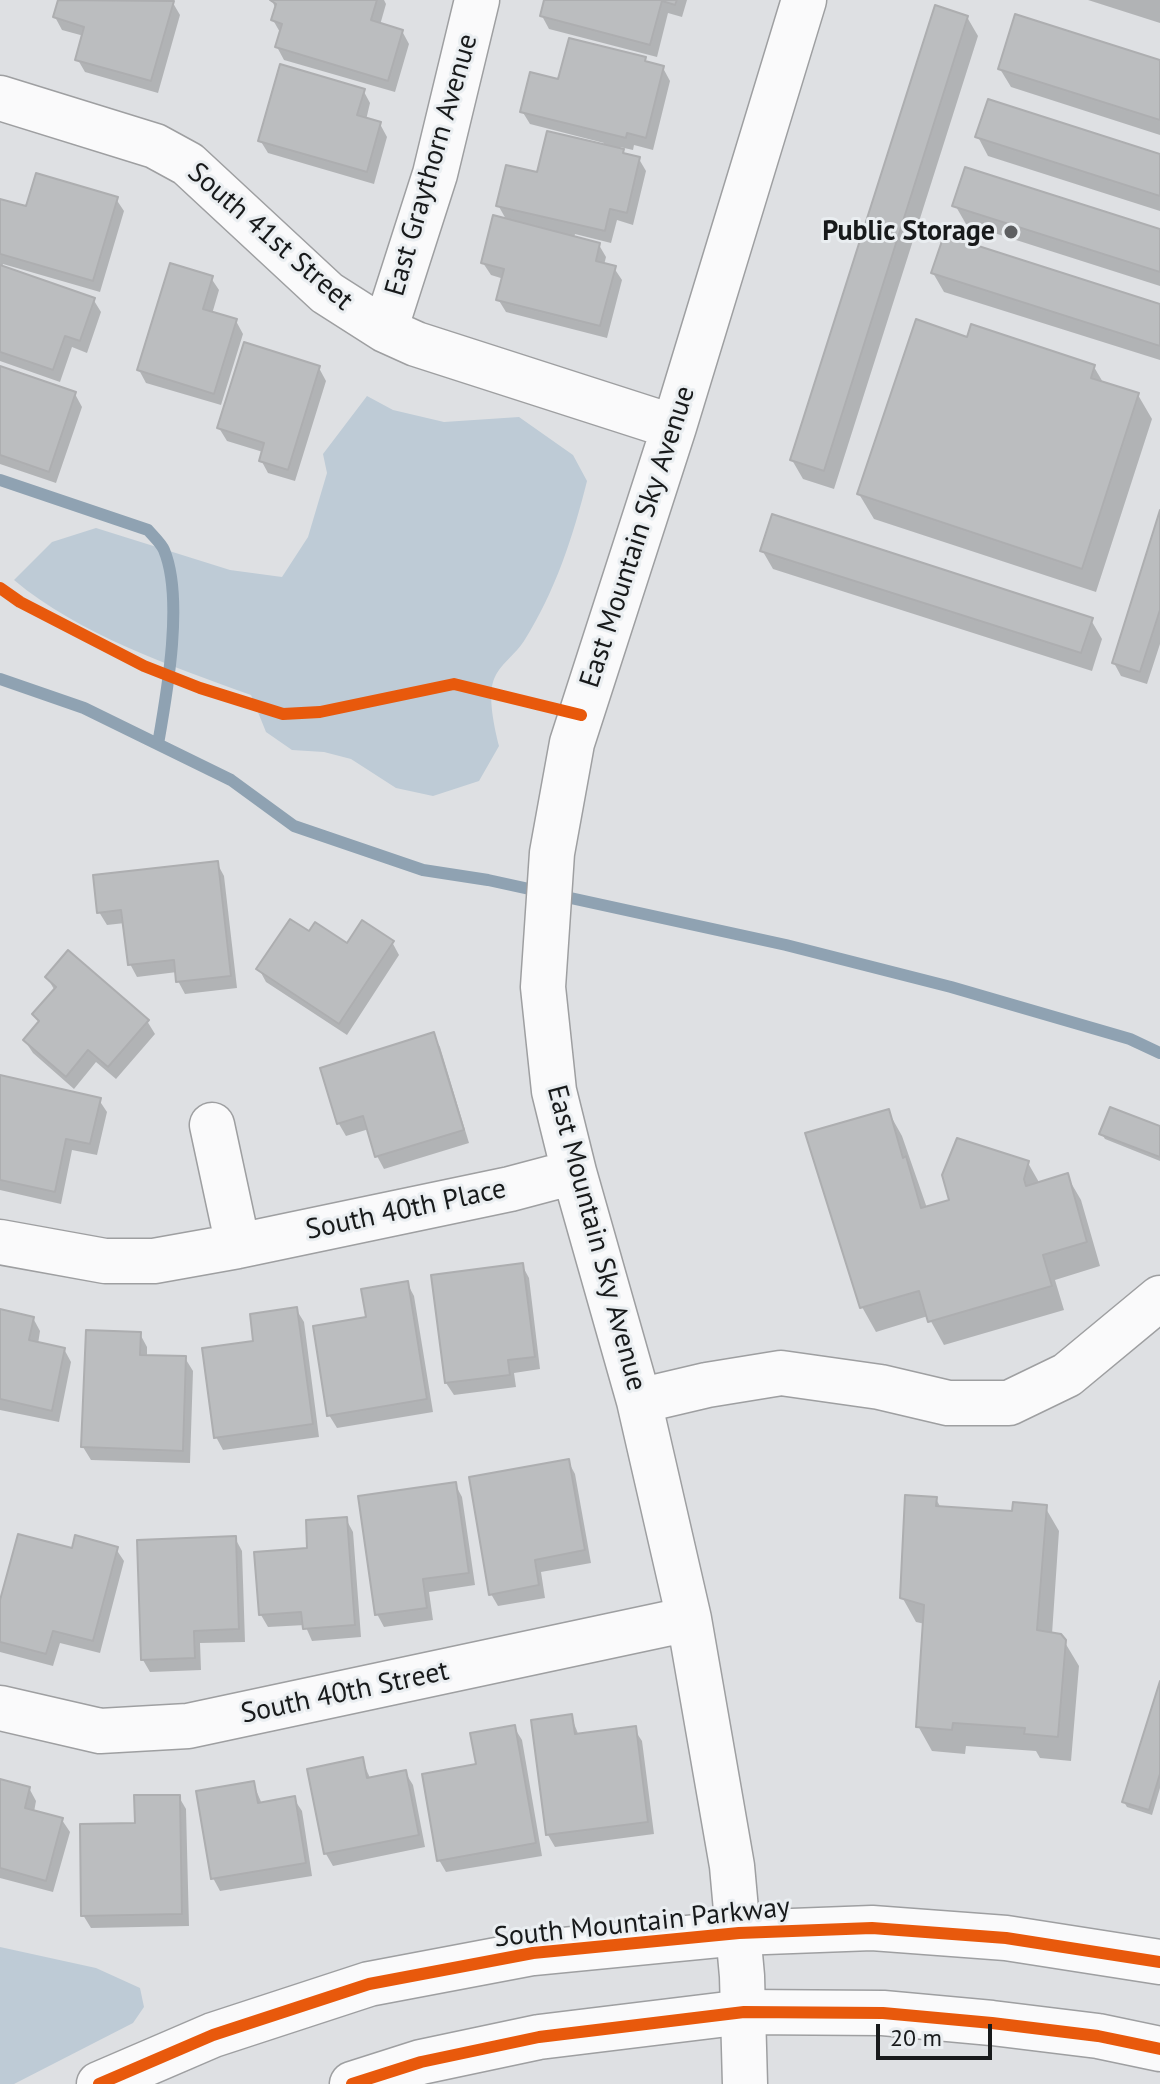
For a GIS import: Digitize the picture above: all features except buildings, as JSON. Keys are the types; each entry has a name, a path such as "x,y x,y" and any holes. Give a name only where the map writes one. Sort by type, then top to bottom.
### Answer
{"street":[{"name":"East Graythorn Avenue","path":"385,330 435,174 477,0"},
{"name":"East Mountain Sky Avenue","path":"745,2084 743,1994 732,1866 689,1619 639,1401 554,1091 543,987 552,853 572,743 674,427 804,0"},
{"name":"South 41st Street","path":"0,98 155,146 188,164 327,293 385,330 416,344 674,427"},
{"path":"212,1125 238,1246"},
{"name":"South 40th Place","path":"0,1242 105,1261 154,1261 510,1189 574,1172"},
{"path":"639,1401 707,1385 781,1373 880,1387 948,1403 1009,1403 1067,1375 1160,1298"},
{"name":"South 40th Street","path":"0,1708 100,1731 188,1726 689,1619"},
{"name":"South Mountain Parkway","path":"99,2084 213,2035 369,1984 533,1953 739,1933 872,1928 1006,1938 1160,1962"},
{"path":"352,2084 421,2062 743,1994 883,2013 1098,2036 1160,2049"}],"shaded area":[{"path":"367,396 393,410 444,422 519,417 573,455 587,481 554,584 524,641 494,679 491,703 499,746 479,781 433,796 396,788 351,759 324,752 292,750 266,732 251,695 159,661 97,633 67,617 14,580 52,542 96,528 230,570 282,577 308,537 327,473 323,454"},
{"path":"0,1947 96,1968 140,1988 144,2007 133,2023 14,2084 0,2084"}],"waterway":[{"path":"0,480 148,530 163,547 170,570 173,619 169,673 158,744"},
{"path":"0,679 84,708 231,780 294,826 423,870 488,880 786,945 951,987 1130,1039 1160,1053"}],"cycle path":[{"path":"0,588 20,602 144,666 200,688 283,714 320,712 454,684 581,715"},
{"path":"99,2084 213,2035 369,1984 533,1953 739,1933 872,1928 1006,1938 1160,1962"},
{"path":"352,2084 421,2062 539,2037 744,2012 883,2013 1098,2036 1160,2049"}],"place":[{"name":"Public Storage","path":"1011,232"}]}
